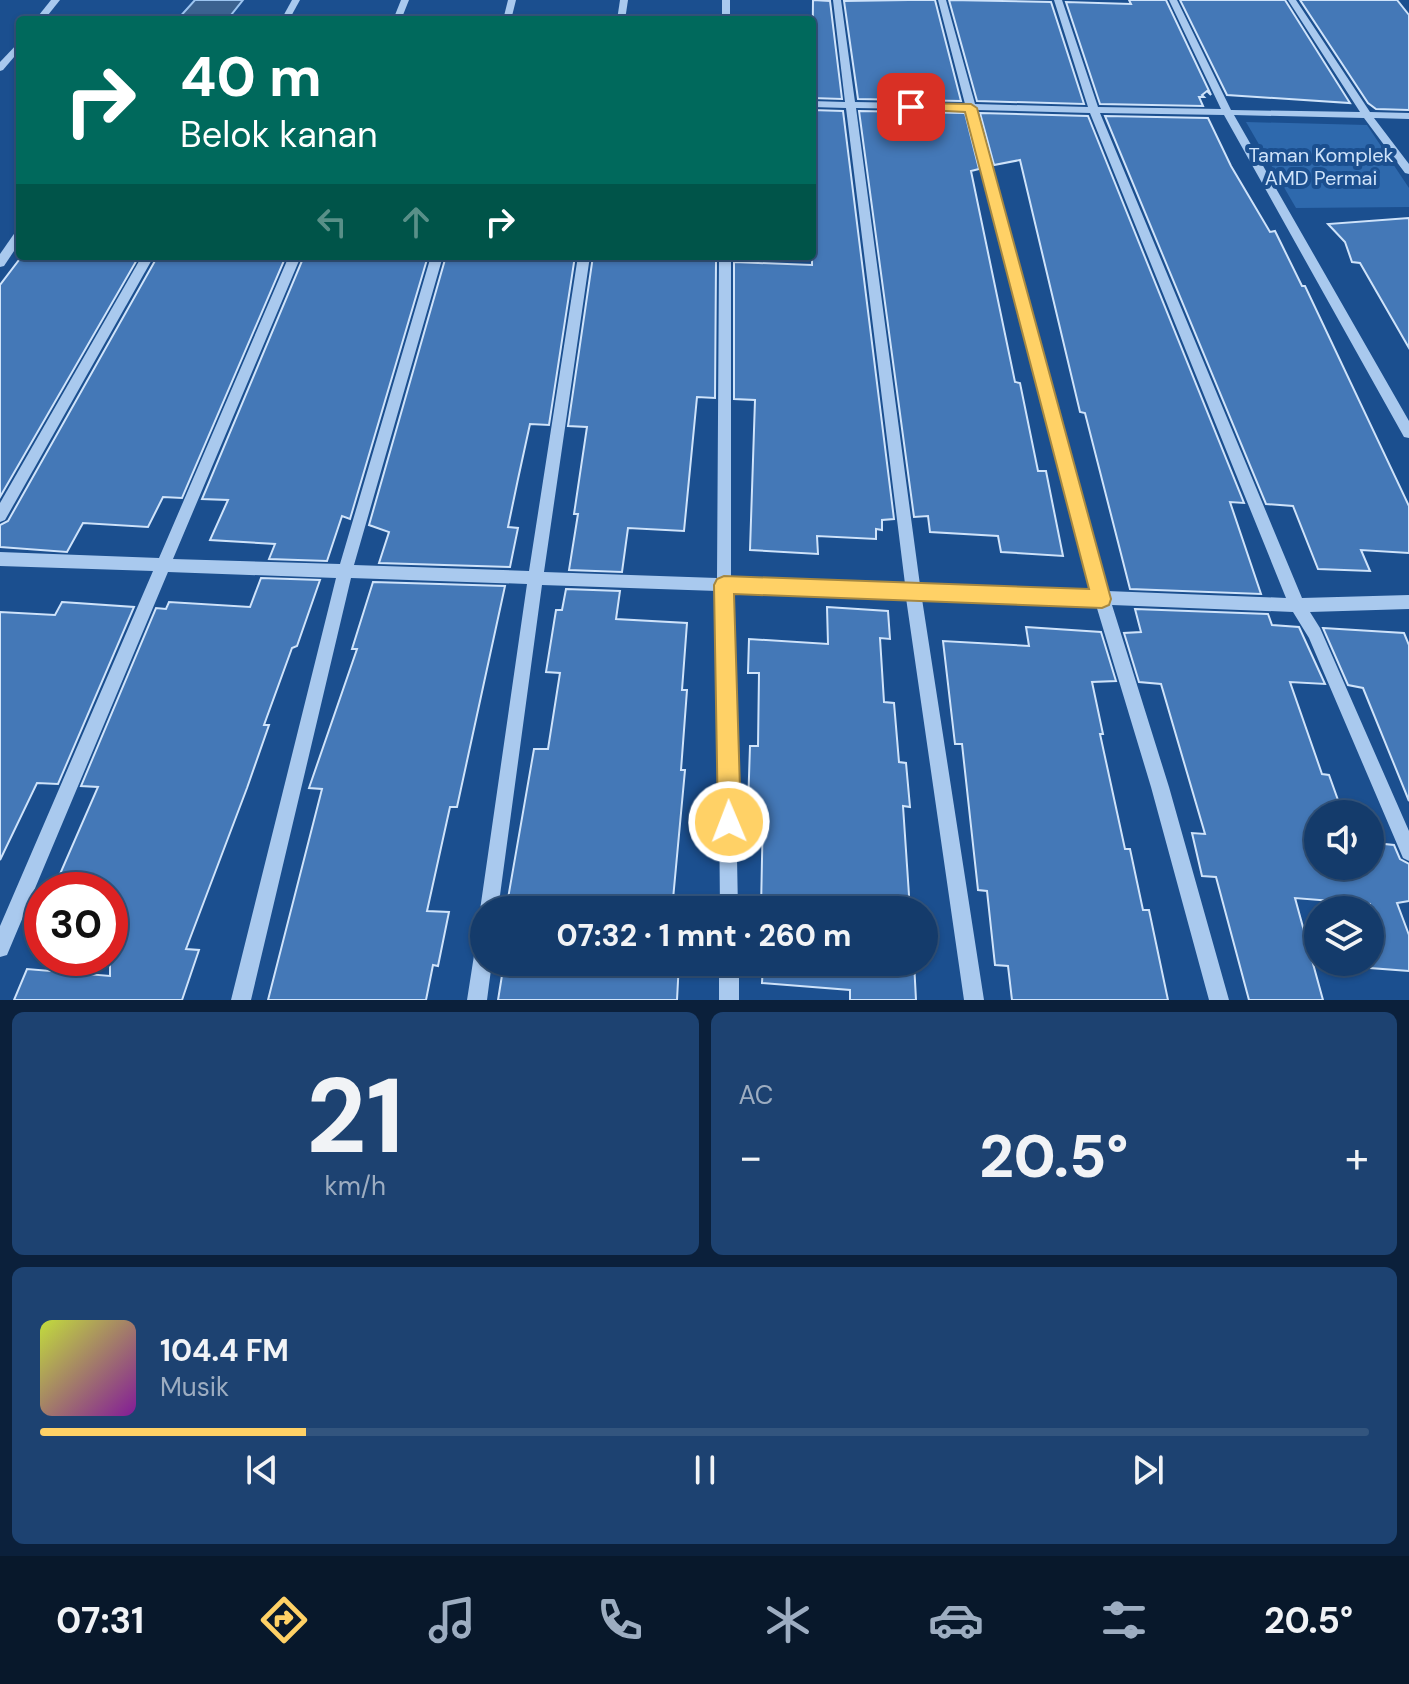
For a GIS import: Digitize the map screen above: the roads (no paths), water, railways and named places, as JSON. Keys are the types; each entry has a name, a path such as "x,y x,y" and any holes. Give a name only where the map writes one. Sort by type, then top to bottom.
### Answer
{"street":[{"path":"42,16 56,0"},
{"path":"837,0 913,592 974,1000"},
{"path":"942,0 1102,599 1160,787 1219,1000"},
{"path":"1058,0 1095,112 1297,605 1315,633 1409,852"},
{"path":"1173,0 1228,113 1409,433"},
{"path":"1292,0 1367,115 1409,171"},
{"path":"0,68 16,49"},
{"path":"8,58 16,59"},
{"path":"816,104 1409,116"},
{"path":"0,263 16,240"},
{"path":"0,516 146,260"},
{"path":"0,948 293,260"},
{"path":"241,1000 345,572 436,260"},
{"path":"491,896 583,260"},
{"path":"725,260 724,585 729,896"},
{"path":"0,559 1297,605 1409,602"},
{"path":"477,1000 480,976"},
{"path":"729,976 729,1000"}],"park label":[{"name":"Taman Komplek AMD Permai","path":"1321,166"}]}
